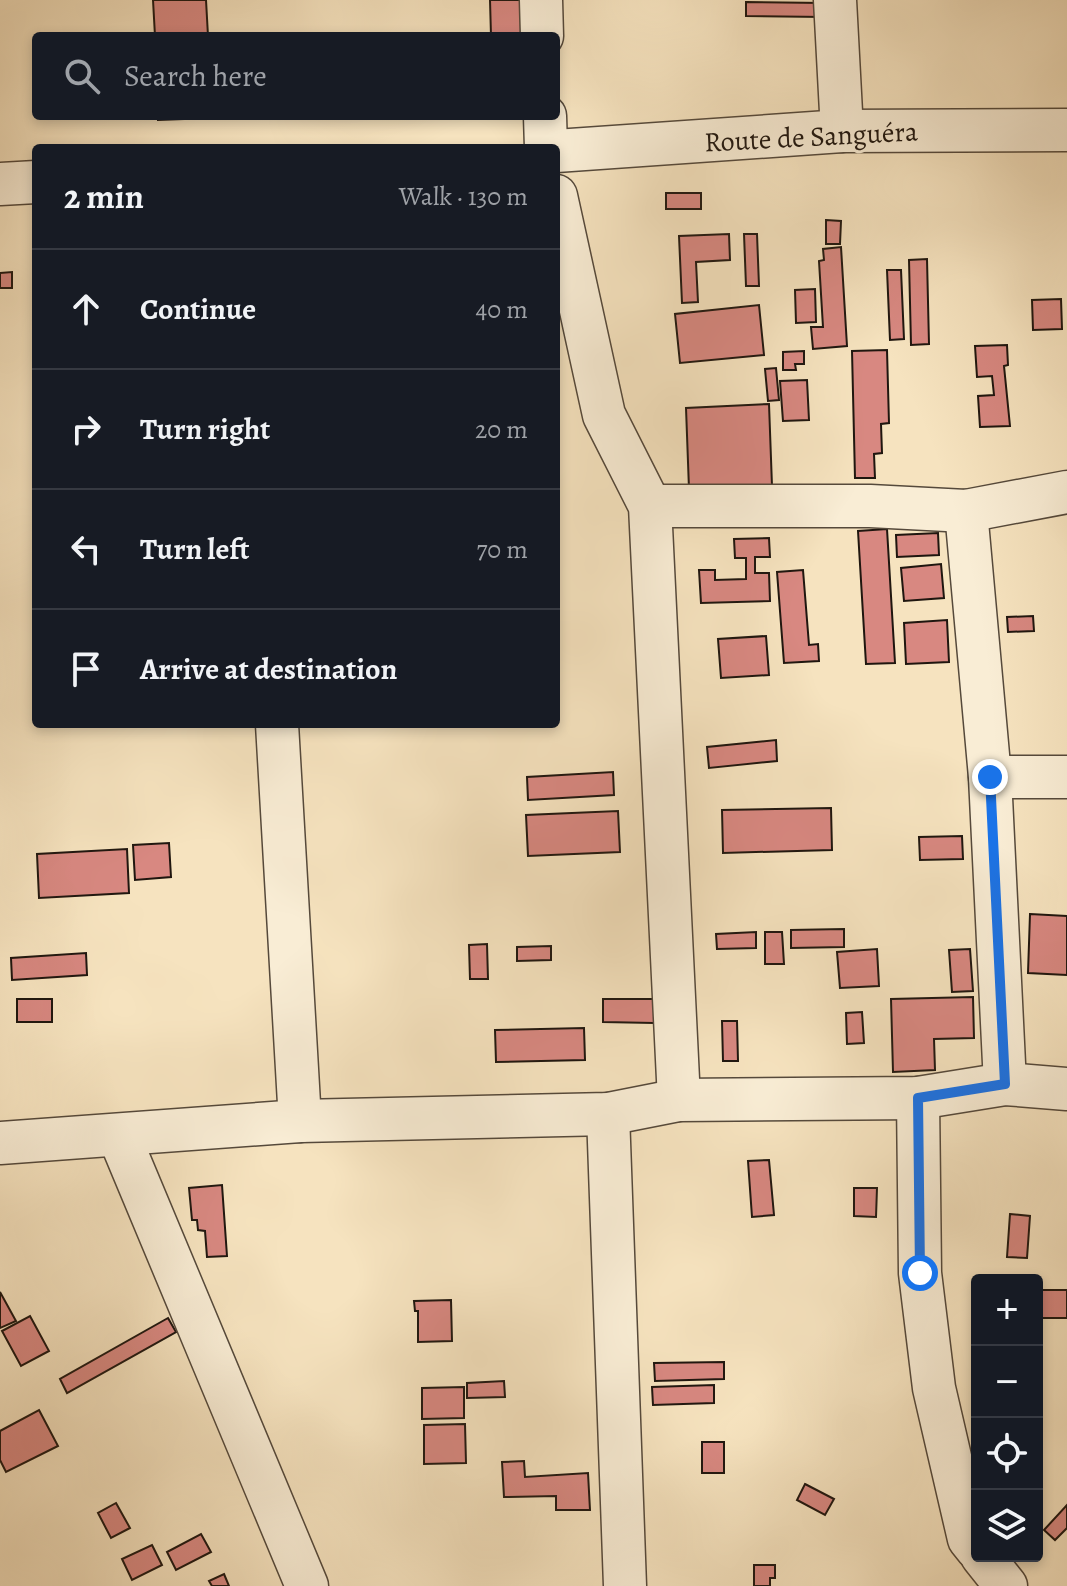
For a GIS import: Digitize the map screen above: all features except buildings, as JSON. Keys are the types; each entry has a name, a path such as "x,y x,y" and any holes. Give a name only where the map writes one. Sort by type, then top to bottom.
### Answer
{"street":[{"path":"541,0 542,32"},
{"path":"835,0 842,131"},
{"path":"545,120 546,144"},
{"name":"Route de Sanguéra","path":"560,151 842,131 1067,130"},
{"path":"0,184 32,182"},
{"path":"560,214 604,415 650,506 679,1100"},
{"path":"650,506 870,506 966,511 1067,492"},
{"path":"966,511 990,777 1005,1084"},
{"path":"277,728 300,1121"},
{"path":"990,777 1067,777"},
{"path":"0,1143 300,1121 608,1114 679,1100 918,1098 1005,1084 1067,1089"},
{"path":"918,1098 920,1273 934,1388 971,1542"},
{"path":"608,1114 625,1586"},
{"path":"119,1136 307,1586"},
{"path":"987,1562 1006,1586"}],"route":[{"path":"920,1273 918,1098 1005,1084 990,777"}]}
